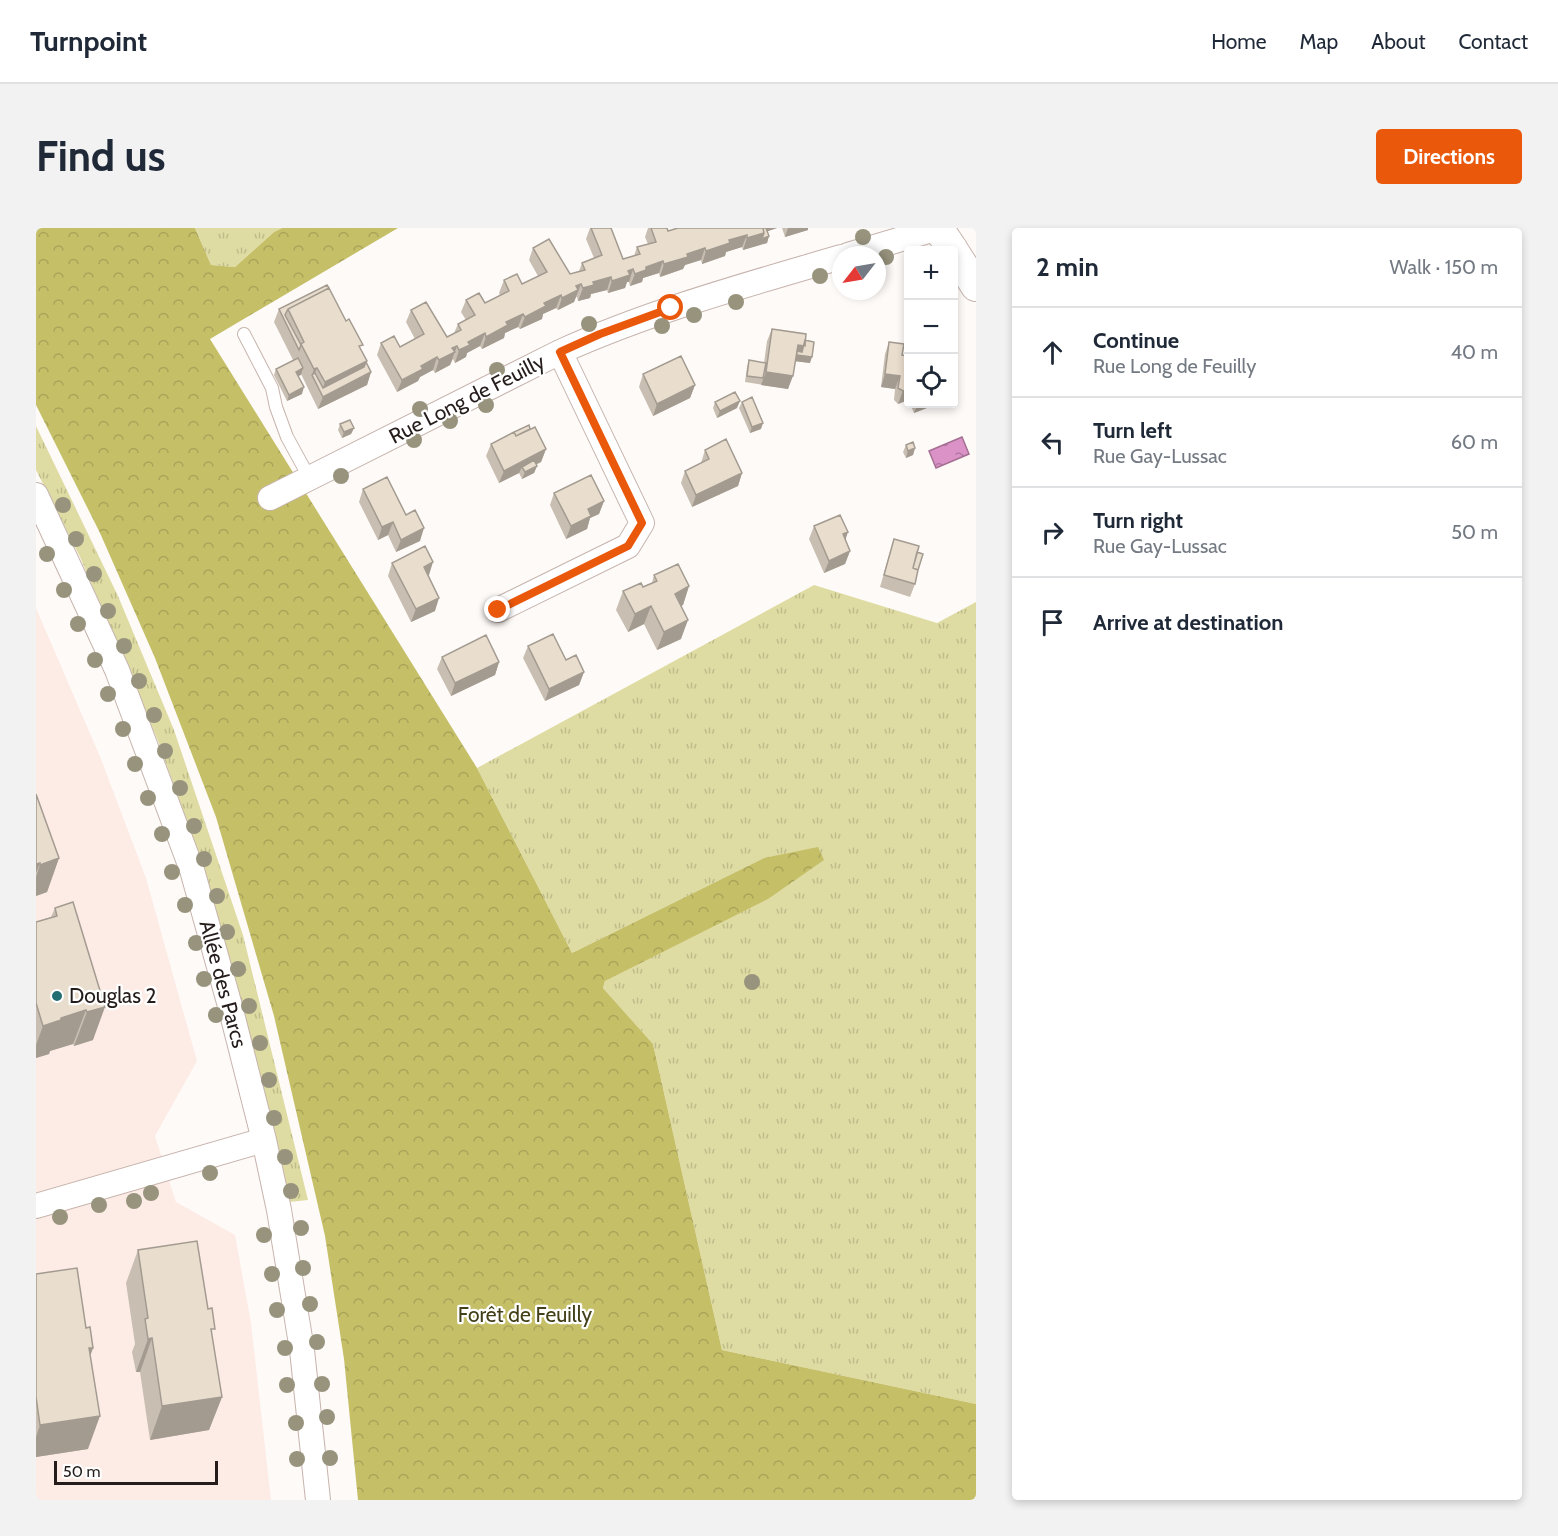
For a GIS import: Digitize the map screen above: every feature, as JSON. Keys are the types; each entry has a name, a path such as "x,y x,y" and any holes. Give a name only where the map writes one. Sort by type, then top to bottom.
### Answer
{"street":[{"path":"878,246 938,228 950,246"},
{"path":"958,259 976,286"},
{"name":"Rue Long de Feuilly","path":"270,498 560,352 652,314 832,260"},
{"path":"498,610 628,546 642,523 560,352"},
{"name":"Allée des Parcs","path":"36,495 117,670 192,870 230,1006 279,1210 302,1350 318,1500"},
{"path":"36,1206 264,1140"}],"lane":[{"path":"244,334 272,388 287,437 310,478"}],"shaded area":[{"path":"36,608 101,759 146,878 197,1061 155,1136 176,1202 235,1235 251,1323 271,1500 36,1500"}],"green space":[{"name":"Forêt de Feuilly","path":"36,228 195,228 211,265 235,267 274,232 282,228 398,228 210,339 477,768 572,953 764,858 818,847 824,860 768,899 605,981 603,988 653,1044 722,1350 976,1404 976,1500 358,1500 344,1359 325,1236 274,1016 216,817 155,658 100,533 36,405"},
{"path":"195,228 282,228 274,232 235,267 211,265"},
{"path":"36,426 118,596 174,730 243,935 308,1200 289,1202 193,839 158,741 80,557 36,470"},
{"path":"814,585 937,623 976,602 976,1404 722,1350 653,1044 603,988 605,981 764,858 572,953 477,768"}],"water":[{"path":"962,437 969,454 936,468 929,451"}],"building":[{"path":"591,228 611,228 623,259 640,254 637,247 656,242 651,228 667,228 668,231 678,228 763,228 764,233 729,240 730,243 706,251 705,248 687,254 688,257 664,264 663,261 635,274 633,269 628,271 630,275 612,281 611,277 593,282 594,285 583,288 581,284 576,286 578,290 544,303 546,306 525,317 523,314 506,322 508,325 486,337 485,333 468,342 470,345 459,350 457,346 452,348 455,352 439,360 437,357 421,366 423,369 402,380 381,343 394,336 400,347 424,334 411,310 426,302 447,337 461,330 458,324 475,315 466,300 479,293 485,303 509,291 504,280 517,274 522,284 547,272 533,248 549,239 570,274 585,270 582,263 602,255"},
{"path":"763,228 766,228 769,236 762,239 764,233"},
{"path":"327,285 329,288 288,309 285,315 301,345 299,350 279,309"},
{"path":"329,288 346,321 349,319 363,345 359,346 367,361 325,382 317,368 314,369 301,344 304,342 288,309"},
{"path":"772,329 806,334 805,346 798,345 793,376 766,372"},
{"path":"805,340 814,342 812,357 797,355 797,351 802,352"},
{"path":"889,342 904,344 902,355 904,355 904,391 898,388 900,376 885,374"},
{"path":"681,356 695,385 657,404 643,374"},
{"path":"298,358 303,368 296,372 304,387 289,395 276,369"},
{"path":"749,360 766,363 763,378 747,376"},
{"path":"366,362 371,372 323,397 312,375 315,373 323,388 364,367"},
{"path":"735,392 740,401 720,411 715,402"},
{"path":"752,397 763,423 752,427 742,402"},
{"path":"350,420 354,428 344,432 340,424"},
{"path":"529,425 530,429 516,436 514,432"},
{"path":"535,427 546,449 504,471 491,444 514,432 516,436"},
{"path":"726,439 742,473 696,495 685,471 709,459 705,450"},
{"path":"913,442 915,448 908,451 906,445"},
{"path":"534,460 537,466 525,472 522,467"},
{"path":"591,475 604,501 588,509 591,516 571,526 554,493"},
{"path":"387,477 406,515 415,510 424,528 401,540 393,522 382,527 363,489"},
{"path":"840,515 848,532 843,534 850,551 829,561 814,526"},
{"path":"894,539 919,546 913,568 918,570 915,584 884,575"},
{"path":"425,546 433,562 424,567 439,598 416,609 392,563"},
{"path":"917,552 923,554 918,570 913,568"},
{"path":"678,564 689,586 675,594 688,620 664,632 651,606 635,614 623,591 641,583 643,587 657,581 654,575"},
{"path":"553,634 566,660 576,655 584,672 549,689 528,646"},
{"path":"486,635 499,662 455,683 442,657"},
{"path":"36,794 59,858 40,865 40,863 36,864"},
{"path":"73,902 105,1007 87,1012 86,1010 43,1026 36,1003 36,922 57,916 55,908"},
{"path":"197,1241 208,1309 212,1308 215,1329 211,1329 222,1397 162,1406 152,1338 148,1339 145,1319 148,1318 138,1250"},
{"path":"77,1268 86,1328 90,1327 93,1348 89,1348 100,1416 40,1425 36,1397 36,1274"}],"place":[{"name":"Douglas 2","path":"57,996"}],"route":[{"path":"498,610 628,546 642,523 560,352 600,334 671,308"}]}
